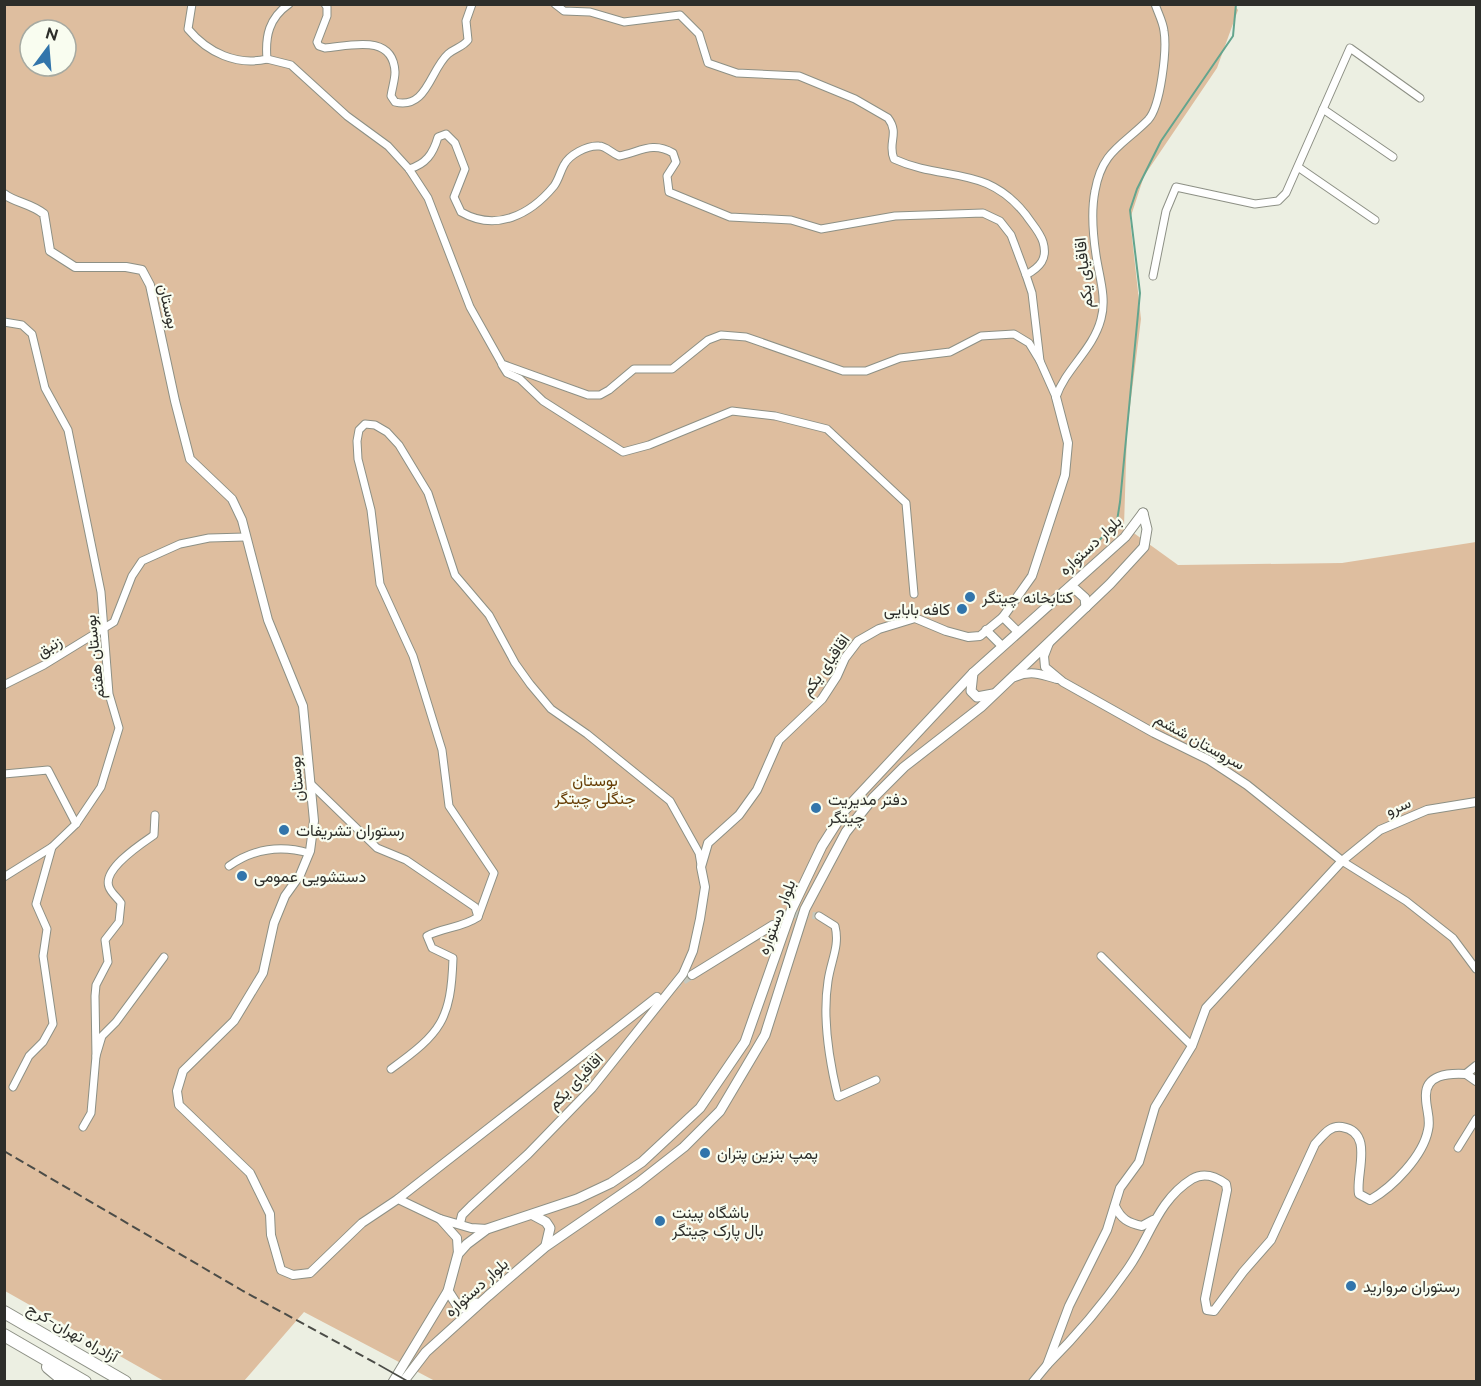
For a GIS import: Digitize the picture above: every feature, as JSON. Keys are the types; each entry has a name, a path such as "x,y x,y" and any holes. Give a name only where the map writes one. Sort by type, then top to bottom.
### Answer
{"highway":[{"name":"آزادراه تهران-کرج","path":"4,1312 124,1382"},
{"path":"42,1334 131,1382"},
{"path":"9,1338 66,1382"},
{"path":"9,1338 86,1382"}],"main road":[{"name":"بلوار دستواره","path":"393,1382 448,1292 458,1254 487,1230 533,1215 611,1183 672,1137 700,1108 745,1042 791,911 822,846 845,810 973,673 1125,537 1143,513 1147,529 1144,547 1086,607 996,692 904,767 873,798 846,832 805,909 765,1035 720,1111 684,1147 638,1183 545,1247 426,1352 403,1382"},
{"path":"1061,593 1075,589 1084,598 1086,607"},
{"path":"973,673 971,691 977,697 996,692"},
{"path":"533,1215 546,1222 550,1228 550,1236 545,1247"},
{"path":"448,1292 459,1308 469,1308 488,1296"}],"street":[{"path":"192,4 189,29 201,44 248,63 267,59 291,65 347,116 388,146 409,169 428,198 470,306 507,373 520,379 543,401 623,452 649,445 732,411 775,416 827,429 906,503 914,594"},
{"path":"267,59 266,44 270,27 276,13 289,4"},
{"path":"325,4 327,15 317,42 319,46 325,48 373,44 381,47 393,63 395,74 391,96 395,102 405,104 419,98 443,60 468,40 466,21 472,4"},
{"path":"555,4 564,11 590,12 624,22 680,15 699,34 708,63 737,73 799,76 876,109 894,126 891,155 894,159 930,171 973,177 990,183 1022,211 1041,237 1046,251 1043,262 1026,275"},
{"name":"اقاقیای یکم","path":"460,1223 462,1215 528,1154 592,1088 683,974 693,951 700,919 705,887 701,867 708,843 739,816 757,790 779,740 822,699 837,676 844,658 858,641 879,628 915,618 946,631 968,637 980,636 1003,617 1032,576 1065,475 1068,442 1056,397 1062,378 1093,341 1102,317 1103,288 1093,230 1095,192 1105,159 1150,118 1159,91 1164,31 1155,4"},
{"path":"1153,276 1166,211 1176,187 1255,204 1278,201 1286,193 1350,48 1420,98"},
{"path":"1323,109 1394,157"},
{"path":"409,169 422,165 432,152 438,137 446,134 455,143 465,169 454,197 461,212 487,221 503,221 540,201 556,183 564,163 588,147 603,146 619,156 651,146 663,147 673,153 676,162 667,176 669,192 730,217 791,220 821,229 895,216 983,213 1000,221 1011,235 1032,293 1040,362"},
{"path":"1298,167 1374,220"},
{"name":"بوستان","path":"4,194 31,203 44,214 50,251 75,267 126,267 142,270 150,285 190,459 232,499 242,520 268,620 303,706 314,821 309,853 300,875 285,896 274,923 263,973 234,1021 183,1071 177,1091 179,1105 250,1173 270,1214 271,1235 281,1270 293,1275 310,1273 362,1223 398,1199"},
{"name":"بوستان هفتم","path":"4,322 22,325 32,334 45,388 68,430 90,534 105,628 109,694 119,728 101,788 76,824 52,847 4,877"},
{"path":"502,364 588,395 600,395 634,369 672,369 708,340 722,335 746,337 843,370 866,371 900,358 950,352 981,336 1014,334 1029,343 1056,397"},
{"path":"391,1069 416,1051 446,1016 453,958 432,948 427,936 441,928 467,924 478,917 494,873 449,806 442,750 413,656 381,584 371,510 358,459 357,441 359,430 364,424 375,425 387,432 399,445 428,493 455,575 489,615 509,653 530,684 551,709 587,734 670,801 699,853 701,867"},
{"path":"105,628 114,622 132,576 142,561 180,544 209,538 245,537"},
{"path":"1003,617 1018,632"},
{"name":"زنبق","path":"4,686 45,665 105,628"},
{"path":"986,630 1002,646"},
{"path":"1049,641 1044,656 1045,667 1063,682"},
{"path":"1007,680 1031,673 1063,682"},
{"name":"سروستان ششم","path":"1063,682 1209,760 1247,785 1342,861"},
{"path":"4,774 48,770 76,824"},
{"path":"312,785 377,848 406,860 465,900 475,907 478,917"},
{"name":"سرو","path":"1047,1365 1069,1306 1107,1230 1120,1188 1139,1162 1155,1107 1192,1046 1206,1008 1342,861 1380,830 1427,810 1476,802"},
{"path":"83,1127 91,1113 96,1056 96,985 108,962 105,940 119,922 121,903 109,887 109,880 113,867 154,835 155,815"},
{"path":"13,1087 29,1056 44,1042 53,1024 43,956 46,929 36,904 52,847"},
{"path":"229,866 241,857 262,851 286,849 309,853"},
{"path":"1342,861 1406,901 1453,938 1476,969"},
{"path":"819,916 835,926 839,940 828,981 828,1054 838,1097 876,1080"},
{"path":"693,975 773,925"},
{"path":"1101,956 1192,1046"},
{"path":"96,1056 102,1036 116,1022 164,957"},
{"path":"487,1230 440,1219 398,1199 657,997"},
{"path":"1466,1074 1476,1066"},
{"path":"1033,1382 1077,1334 1130,1267 1143,1245 1153,1220 1177,1191 1194,1178 1210,1175 1226,1184 1227,1190 1205,1299 1207,1310 1214,1311 1243,1272 1271,1240 1316,1144 1326,1131 1341,1127 1349,1130 1360,1142 1363,1154 1357,1185 1359,1194 1370,1200 1392,1182 1424,1144 1429,1129 1429,1111 1425,1097 1434,1078 1442,1074 1466,1074 1476,1081"},
{"path":"1458,1148 1476,1119"},
{"path":"1115,1206 1120,1217 1131,1223 1142,1226 1153,1220"},
{"path":"440,1219 457,1239 458,1254"}],"green space":[{"name":"بوستان جنگلی چیتگر","path":"5,5 1234,5 1238,10 1217,68 1144,176 1130,219 1141,319 1127,430 1124,526 1178,565 1342,563 1476,542 1476,1381 435,1381 304,1312 244,1381 164,1381 5,1291"}],"waterway":[{"path":"1082,559 1117,521 1120,502 1140,293 1130,210 1137,189 1161,141 1233,36 1236,4"}],"tunnel":[{"path":"773,925 796,914 819,916"},
{"path":"673,987 692,975"}],"tram line":[{"path":"379,1365 409,1382"}],"railway":[{"path":"4,1151 243,1291 379,1365"}],"place":[{"name":"کتابخانه چیتگر","path":"970,597"},
{"name":"کافه بابایی","path":"962,609"},
{"name":"دفتر مدیریت چیتگر","path":"816,808"},
{"name":"رستوران تشریفات","path":"284,830"},
{"name":"دستشویی عمومی","path":"242,876"},
{"name":"پمپ بنزین پتران","path":"705,1153"},
{"name":"باشگاه پینت بال پارک چیتگر","path":"660,1221"},
{"name":"رستوران مروارید","path":"1351,1286"}]}
